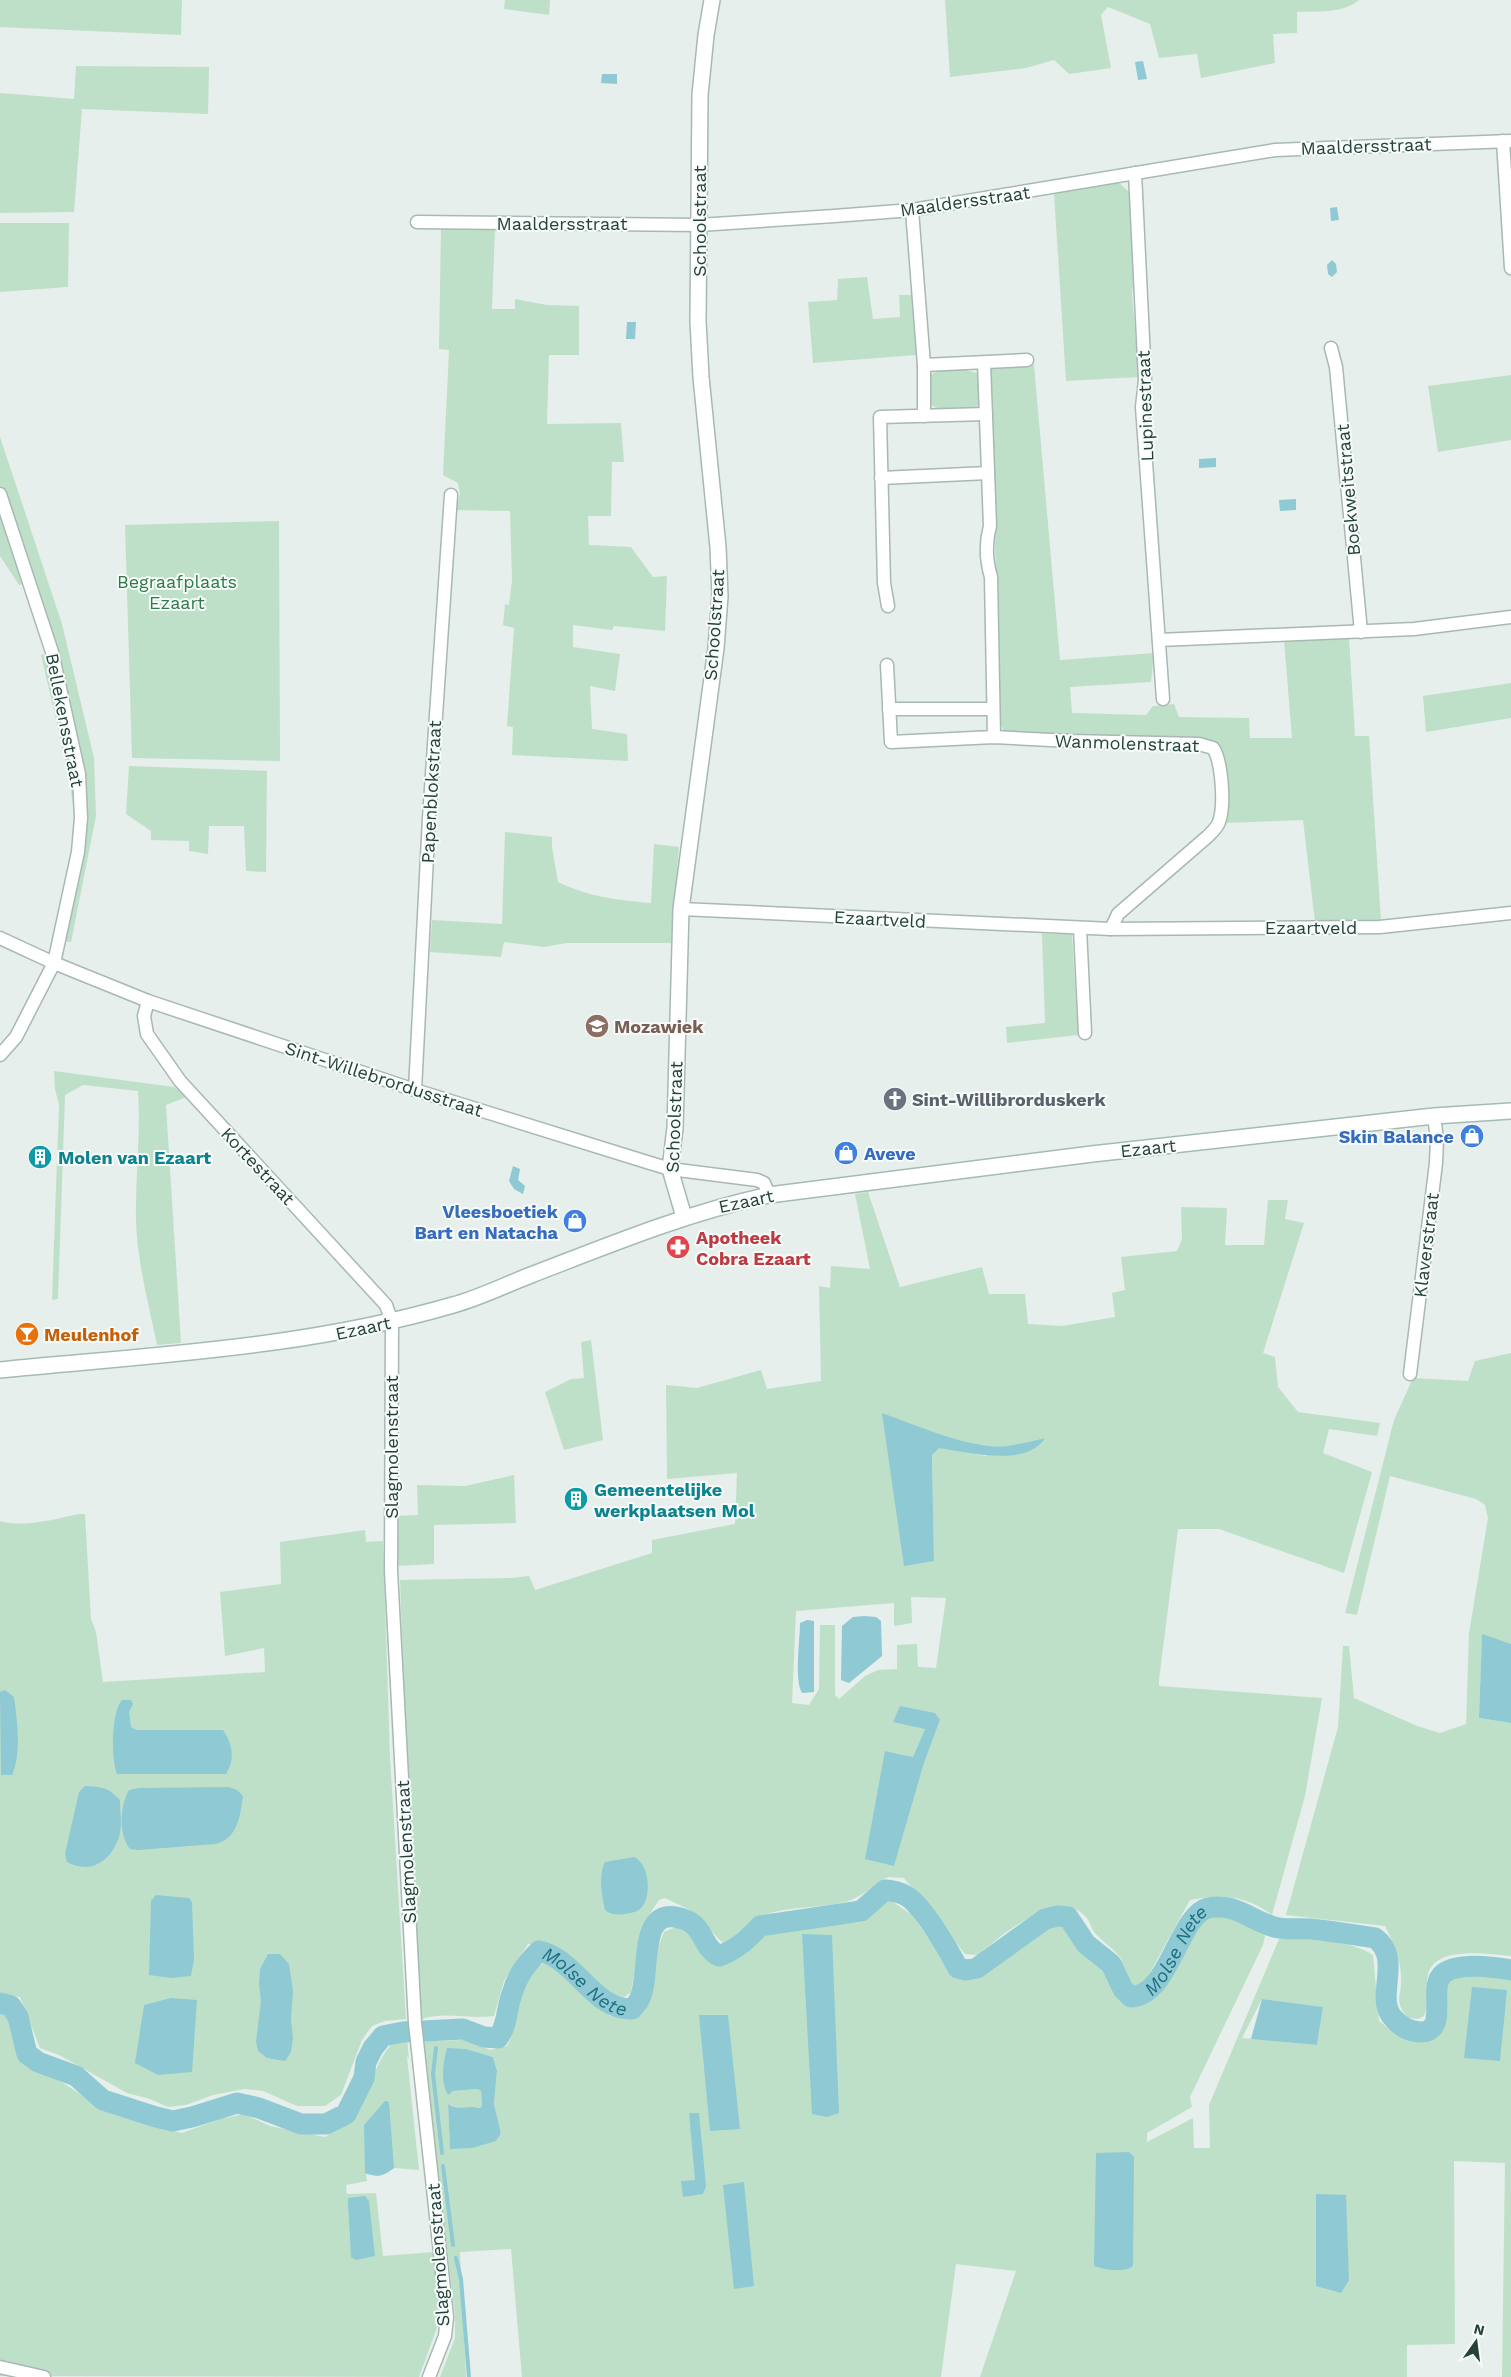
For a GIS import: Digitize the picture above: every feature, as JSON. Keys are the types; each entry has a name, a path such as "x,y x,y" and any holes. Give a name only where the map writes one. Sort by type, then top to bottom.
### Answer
{"main road":[{"name":"Schoolstraat","path":"684,1217 670,1169 675,1128 681,909 716,648 720,596 718,547 699,341 700,95 706,35 712,0"},
{"name":"Ezaart","path":"0,1370 293,1341 392,1322 456,1304 684,1217 725,1204 769,1195 1092,1154 1434,1116 1511,1111"}],"street":[{"name":"Maaldersstraat","path":"417,222 699,225 912,210 1275,150 1507,141"},
{"path":"1507,141 1511,268"},
{"name":"Lupinestraat","path":"1135,173 1145,380 1142,407 1163,699"},
{"path":"912,210 924,365 924,416"},
{"name":"Boekweitstraat","path":"1331,348 1336,367 1361,632"},
{"path":"924,365 1027,360"},
{"path":"984,363 990,526 986,541 987,563 991,577 994,737"},
{"path":"888,606 884,583 880,417 986,414"},
{"path":"882,478 988,474"},
{"name":"Bellekensstraat","path":"0,494 52,652 79,774 80,838 54,963 16,1037 0,1055"},
{"name":"Papenblokstraat","path":"415,1090 429,818 451,496"},
{"path":"1159,640 1414,629 1511,617"},
{"name":"Wanmolenstraat","path":"887,666 890,742 994,737 1199,744 1213,748 1219,756 1221,815 1214,830 1118,914 1111,928"},
{"path":"890,709 992,709"},
{"name":"Ezaartveld","path":"681,909 1080,928 1380,927 1511,913"},
{"path":"1080,928 1085,1034"},
{"name":"Sint-Willebrordusstraat","path":"0,938 54,963 148,1001 415,1090 670,1169 757,1180 764,1183 769,1195"},
{"name":"Kortestraat","path":"148,1001 144,1016 147,1034 180,1081 386,1305 392,1322"},
{"name":"Klaverstraat","path":"1410,1374 1436,1164 1437,1139 1434,1116"},
{"name":"Slagmolenstraat","path":"392,1322 391,1571 415,2023 447,2316 445,2336 428,2377"},
{"path":"0,2367 44,2377"}],"green space":[{"path":"0,0 182,0 181,35 0,27"},
{"path":"505,0 550,0 549,15 504,9"},
{"path":"945,0 1359,0 1337,10 1297,12 1297,33 1273,34 1275,63 1201,78 1197,54 1159,58 1150,24 1108,7 1101,15 1111,68 1069,74 1054,60 1026,68 950,77"},
{"path":"76,66 209,67 208,114 82,109 74,212 0,213 0,93 74,99"},
{"path":"1119,183 1129,192 1134,277 1132,294 1139,377 1066,381 1054,193"},
{"path":"0,223 69,223 68,287 0,292"},
{"path":"441,227 495,228 492,309 515,309 515,299 547,305 579,306 579,355 549,355 547,424 621,423 624,462 612,462 611,516 588,516 589,545 631,547 653,577 667,576 665,631 614,626 612,630 573,625 573,647 620,654 615,691 590,686 592,729 627,734 628,761 512,755 513,727 507,726 514,628 503,625 505,604 509,605 512,580 510,511 454,510 460,495 458,483 443,475 449,350 439,349"},
{"path":"867,277 873,319 900,317 899,295 913,295 916,355 813,363 808,302 837,300 838,279"},
{"path":"1034,365 1060,660 1154,653 1151,682 1070,687 1072,713 1146,715 1153,706 1174,704 1179,717 1249,718 1250,738 1292,738 1284,640 1349,637 1355,736 1369,736 1381,921 1315,922 1303,820 1226,823 1229,805 1224,754 1208,739 1073,737 1004,732 1001,724 989,368"},
{"path":"966,370 977,373 981,393 978,405 969,410 954,411 940,409 930,404 928,384 931,374 938,371"},
{"path":"1511,375 1511,440 1438,452 1428,386"},
{"path":"0,437 62,624 94,758 96,816 71,942 64,941 86,813 74,813 69,775 41,655 47,654 24,584 19,585 0,556"},
{"name":"Begraafplaats Ezaart","path":"279,521 280,761 132,758 125,525"},
{"path":"1511,683 1511,718 1426,732 1423,696"},
{"path":"129,766 267,771 266,872 246,871 244,826 209,826 208,854 189,851 189,841 151,840 151,831 126,814"},
{"path":"505,832 552,837 558,882 581,891 626,901 651,903 654,844 679,847 671,943 566,943 544,947 504,942 501,957 430,952 432,920 502,924"},
{"path":"1042,934 1072,934 1078,1035 1007,1043 1006,1027 1045,1023"},
{"path":"54,1071 174,1087 189,1096 166,1105 181,1343 157,1345 141,1267 136,1221 138,1091 83,1085 65,1095 58,1299 52,1300 59,1105 55,1089"},
{"path":"868,1192 900,1287 982,1267 989,1294 1025,1294 1028,1324 1062,1326 1115,1317 1112,1293 1125,1290 1121,1257 1177,1251 1182,1239 1181,1207 1227,1208 1225,1245 1264,1245 1268,1200 1288,1200 1285,1219 1304,1223 1263,1353 1275,1357 1278,1387 1298,1412 1380,1423 1377,1436 1329,1429 1323,1453 1372,1472 1344,1573 1219,1529 1178,1529 1159,1680 1159,1686 1322,1698 1305,1796 1272,1915 1252,1903 1233,1898 1213,1897 1190,1900 1148,1976 1137,1987 1132,1987 1126,1980 1118,1955 1094,1932 1087,1918 1075,1909 1062,1907 1046,1910 1031,1917 1015,1926 978,1955 965,1954 904,1878 888,1877 863,1894 845,1902 784,1910 764,1915 723,1943 690,1910 665,1898 659,1900 649,1915 642,1932 631,1992 618,2002 559,1948 548,1945 528,1944 504,1981 494,2016 440,2016 422,2019 408,1799 400,1580 529,1576 535,1590 652,1553 652,1540 735,1524 737,1473 667,1479 666,1385 697,1388 761,1370 767,1389 821,1381 819,1286 830,1288 831,1266 870,1269 855,1194","holes":["883,1414 943,1436 976,1444 1006,1446 1044,1438 985,1456 939,1447 932,1455 934,1560","911,1597 946,1598 936,1668 918,1667 917,1644 897,1645 897,1669 878,1670 865,1676 839,1699 835,1695 835,1625 820,1625 819,1689 809,1705 792,1703 796,1611 894,1603 894,1626 912,1623","940,1720 924,1763 894,1865 885,1751 913,1757 925,1729"]},
{"path":"591,1340 603,1440 564,1450 545,1392 571,1379 584,1378 581,1342"},
{"path":"1511,1353 1511,1644 1482,1635 1479,1718 1511,1723 1511,1956 1466,1953 1443,1958 1435,1963 1429,1971 1427,2005 1424,2016 1418,2019 1408,2018 1399,2003 1401,1971 1398,1957 1385,1926 1286,1915 1338,1727 1343,1646 1349,1646 1354,1698 1417,1726 1440,1733 1466,1724 1469,1633 1488,1518 1485,1505 1476,1499 1390,1476 1357,1615 1345,1613 1394,1420 1413,1378 1468,1381 1475,1361"},
{"path":"514,1475 516,1523 434,1525 434,1564 396,1566 395,1516 418,1515 417,1485 465,1486"},
{"path":"85,1514 91,1619 96,1632 103,1682 265,1672 264,1648 225,1656 220,1592 281,1584 280,1542 365,1530 366,1542 383,1541 390,1757 406,2019 385,2021 372,2026 362,2040 341,2095 325,2106 297,2106 263,2091 245,2089 213,2095 186,2105 168,2107 150,2099 127,2093 59,2055 40,2048 20,1997 11,1996 0,1999 0,1521 20,1524"},
{"path":"890,1900 912,1915 957,1979 980,1975 1015,1953 1026,1940 1055,1924 1065,1926 1081,1951 1103,1969 1124,2000 1131,2003 1143,2003 1154,1994 1199,1918 1217,1912 1226,1912 1244,1917 1252,1922 1265,1936 1263,1945 1190,2097 1192,2107 1147,2133 1147,2142 1193,2118 1194,2148 1210,2148 1209,2105 1279,1939 1302,1939 1340,1943 1364,1950 1373,1955 1379,2021 1400,2037 1413,2041 1428,2038 1438,2033 1442,1987 1451,1980 1459,1975 1474,1972 1511,1978 1511,2377 1502,2377 1505,2163 1454,2161 1455,2344 1407,2345 1407,2377 980,2377 1016,2271 956,2264 941,2377 522,2377 511,2249 460,2252 466,2377 440,2377 455,2338 455,2316 423,2041 466,2040 490,2050 507,2046 523,1989 534,1970 544,1963 560,1972 610,2016 628,2017 644,2008 652,1992 654,1958 664,1932 676,1927 690,1930 700,1952 706,1960 719,1966 763,1935 779,1930 862,1922 881,1901","holes":["1262,1999 1323,2007 1317,2045 1242,2038","466,2049 493,2057 497,2071 494,2104 501,2134 450,2148 448,2104 459,2107 480,2108 482,2106 481,2091 477,2089 453,2091 448,2094"]},
{"path":"0,2012 6,2013 22,2063 28,2068 57,2079 102,2108 145,2124 182,2133 220,2119 244,2114 270,2126 325,2137 349,2120 361,2102 384,2054 400,2036 407,2037 409,2059 407,2056 419,2170 394,2168 381,2175 366,2173 367,2181 346,2185 347,2194 376,2193 383,2256 434,2252 437,2276 438,2325 419,2377 0,2376"}],"water":[{"path":"1143,61 1147,79 1138,80 1135,62"},
{"path":"602,74 617,74 617,84 601,83"},
{"path":"1337,207 1339,220 1331,221 1330,208"},
{"path":"1332,260 1336,264 1337,272 1332,277 1328,274 1327,265"},
{"path":"627,322 636,322 635,339 626,339"},
{"path":"1216,458 1216,467 1199,468 1199,459"},
{"path":"1296,499 1296,510 1280,511 1279,500"},
{"path":"513,1166 520,1169 518,1180 525,1186 523,1194 514,1189 509,1181"},
{"path":"882,1413 944,1435 977,1444 1007,1446 1045,1438 1036,1447 1024,1453 1011,1455 980,1455 939,1448 932,1455 934,1561 904,1566"},
{"path":"853,1617 876,1617 881,1621 882,1656 849,1683 841,1680 842,1626"},
{"path":"807,1620 814,1621 814,1692 802,1693 798,1679 800,1623"},
{"path":"1482,1634 1511,1644 1511,1723 1479,1718"},
{"path":"5,1690 14,1697 17,1726 17,1757 12,1775 1,1775 0,1692"},
{"path":"122,1700 131,1700 133,1704 129,1712 131,1727 136,1730 223,1730 229,1740 232,1751 231,1763 226,1774 117,1774 113,1736 118,1706"},
{"path":"900,1706 935,1713 940,1720 924,1763 894,1866 865,1859 885,1751 913,1757 925,1729 893,1722"},
{"path":"85,1786 104,1788 112,1792 120,1800 121,1821 120,1833 113,1850 101,1862 94,1866 85,1867 67,1862 65,1854 79,1792"},
{"path":"229,1787 237,1790 243,1796 237,1825 229,1837 223,1841 216,1844 138,1850 130,1849 126,1843 122,1828 122,1811 129,1790 139,1788"},
{"path":"634,1857 646,1872 648,1887 645,1901 640,1909 634,1912 627,1914 610,1913 605,1910 601,1886 605,1862"},
{"path":"156,1895 189,1898 192,1902 194,1960 191,1976 171,1978 149,1975 151,1901"},
{"path":"802,1934 832,1935 839,2113 827,2117 812,2114"},
{"path":"268,1954 280,1954 289,1964 293,1991 291,2019 293,2039 291,2052 285,2061 267,2058 258,2051 256,2042 261,2001 260,1969"},
{"path":"1472,1987 1507,1990 1500,2061 1464,2058"},
{"path":"171,1998 197,2000 192,2072 158,2075 135,2063 144,2005"},
{"path":"1262,1999 1323,2007 1317,2045 1251,2039"},
{"path":"699,2015 728,2015 740,2129 710,2131"},
{"path":"447,2048 466,2049 493,2057 497,2071 494,2104 501,2133 496,2141 472,2148 450,2149 448,2104 459,2108 480,2108 482,2106 481,2091 477,2089 453,2091 448,2095 443,2078 443,2066"},
{"path":"385,2101 389,2102 394,2168 377,2176 365,2173 364,2125"},
{"path":"689,2113 699,2113 706,2186 703,2194 683,2197 681,2181 695,2180"},
{"path":"1129,2152 1134,2157 1133,2266 1125,2270 1103,2269 1094,2266 1096,2153"},
{"path":"744,2182 754,2286 734,2289 723,2185"},
{"path":"1316,2194 1346,2195 1349,2280 1341,2293 1316,2286"},
{"path":"365,2196 369,2201 375,2256 356,2260 351,2257 348,2198"}],"waterway":[{"name":"Molse Nete","path":"0,2003 11,2006 18,2017 27,2054 38,2062 76,2076 103,2100 173,2121 237,2103 259,2108 301,2124 326,2124 346,2114 364,2078 366,2062 373,2048 383,2036 403,2032 463,2029 484,2037 498,2038 504,2028 516,1982 526,1966 539,1951 563,1963 606,2002 632,2009 643,1989 648,1943 652,1930 659,1921 670,1917 692,1923 714,1953 719,1956 741,1944 760,1926 861,1911 885,1890 894,1891 905,1895 914,1902 935,1930 958,1968 966,1970 977,1968 1045,1919 1058,1916 1068,1917 1086,1944 1111,1964 1123,1989 1131,1997 1144,1993 1155,1984 1189,1925 1198,1914 1208,1908 1224,1907 1277,1928 1311,1929 1375,1938 1383,1947 1387,1957 1386,2001 1388,2011 1400,2024 1409,2030 1417,2032 1430,2030 1434,2024 1439,1980 1449,1970 1466,1967 1511,1970"},
{"path":"436,2031 436,2039"},
{"path":"436,2048 433,2074 442,2153"},
{"path":"443,2166 453,2245"},
{"path":"456,2258 461,2279 469,2377"}],"place":[{"name":"Mozawiek","path":"597,1026"},
{"name":"Sint-Willibrorduskerk","path":"895,1099"},
{"name":"Skin Balance","path":"1472,1136"},
{"name":"Aveve","path":"846,1153"},
{"name":"Molen van Ezaart","path":"40,1157"},
{"name":"Vleesboetiek Bart en Natacha","path":"575,1221"},
{"name":"Apotheek Cobra Ezaart","path":"678,1247"},
{"name":"Meulenhof","path":"27,1334"},
{"name":"Gemeentelijke werkplaatsen Mol","path":"576,1499"}]}
